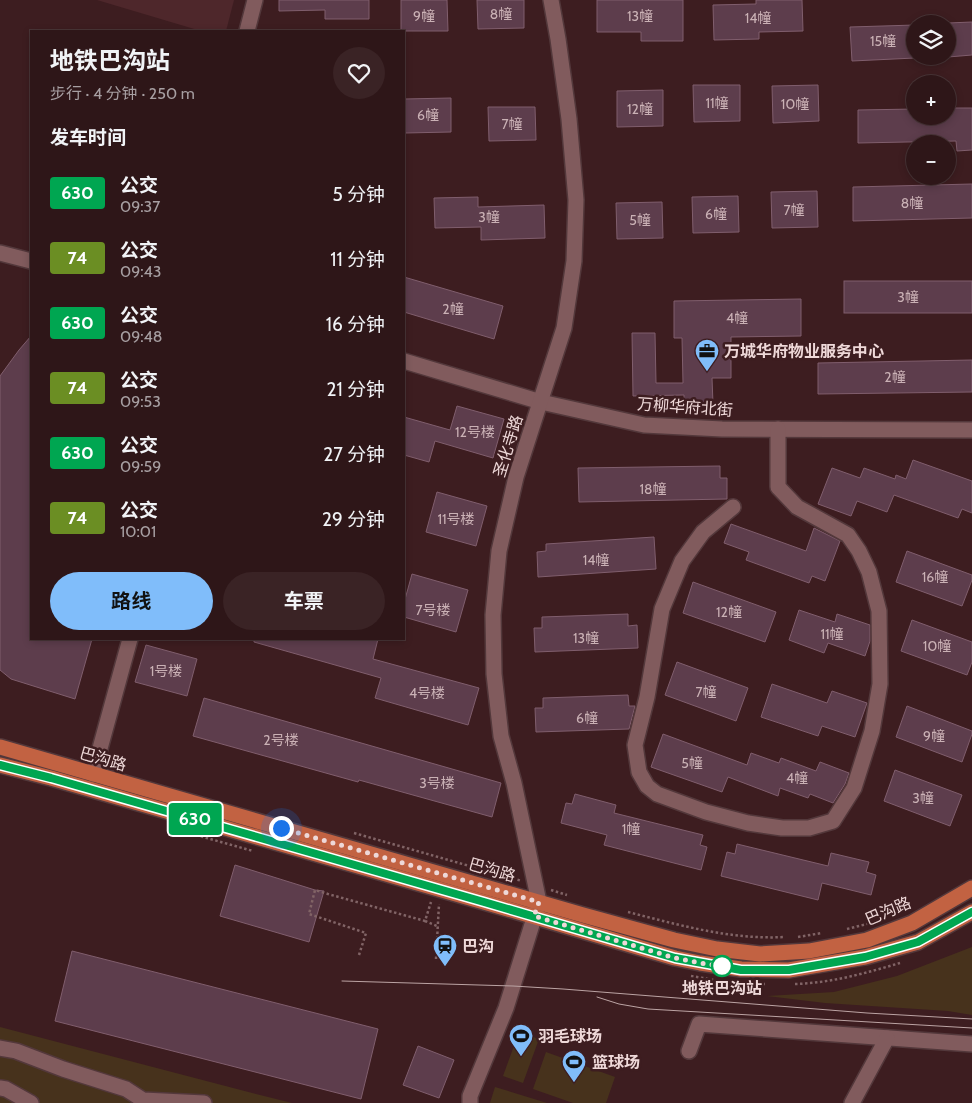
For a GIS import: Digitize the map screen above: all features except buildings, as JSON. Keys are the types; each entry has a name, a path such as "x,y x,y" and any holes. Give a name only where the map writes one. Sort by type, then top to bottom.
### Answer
{"main road":[{"name":"巴沟路","path":"0,747 537,909 675,958 741,970 789,970 865,957 918,942 972,912"},
{"name":"巴沟路","path":"0,765 537,909 717,949 760,954 809,951 866,940 912,923 972,888"}],"street":[{"path":"247,30 255,0"},
{"name":"圣化寺路","path":"537,909 536,885 514,783 501,736 494,674 493,616 499,551 516,477 564,328 574,261 576,200 569,119 551,0"},
{"path":"0,253 30,262"},
{"name":"万柳华府北街","path":"405,361 541,402 644,425 778,429 972,430"},
{"path":"733,507 703,532 682,561 662,609 647,697 635,745 639,772 646,786 658,794 706,812 756,825 782,828 809,828 833,821 854,788 872,731 880,684 879,611 869,572 859,551 848,535 797,506 778,487 778,429"},
{"path":"93,774 130,640"},
{"path":"470,1103 470,1096 506,1008 537,909"},
{"path":"689,1051 699,1024 972,1044"},
{"path":"852,1103 887,1038"},
{"path":"0,1048 16,1051 63,1069 126,1089 127,1098 204,1103"},
{"path":"0,1088 6,1089 31,1103"}],"path":[{"name":"巴沟路","path":"346,831 569,895"},
{"path":"358,956 366,933 309,914 315,890 438,926"},
{"path":"425,921 431,902"},
{"path":"436,959 440,904"},
{"path":"622,910 712,932 762,937 788,937"},
{"name":"巴沟路","path":"842,930 878,920"},
{"path":"796,937 823,933"}],"shaded area":[{"path":"97,0 234,0 226,30 198,30"},
{"path":"972,947 972,1015 948,1011 825,1003 767,996 834,992 897,976"},
{"path":"0,1027 260,1095 292,1103 0,1103"},
{"name":"羽毛球场","path":"519,1032 539,1039 523,1083 503,1076"},
{"name":"篮球场","path":"546,1052 615,1077 606,1103 573,1103 533,1089"},
{"path":"495,1087 547,1103 490,1103"}],"tram line":[{"path":"342,981 563,989 867,1013 972,1019"},
{"path":"597,997 619,1004 648,1009 972,1028"}],"bus line":[{"name":"630","path":"0,765 51,778 675,958 741,970 789,970 865,957 918,942 972,912"}],"place":[{"name":"万城华府物业服务中心","path":"707,372"},
{"name":"地铁巴沟站","path":"722,966"},
{"name":"巴沟","path":"445,967"},
{"name":"羽毛球场","path":"521,1057"},
{"name":"篮球场","path":"574,1083"}],"route":[{"path":"281,828 539,902 534,916 675,958 722,966"}]}
